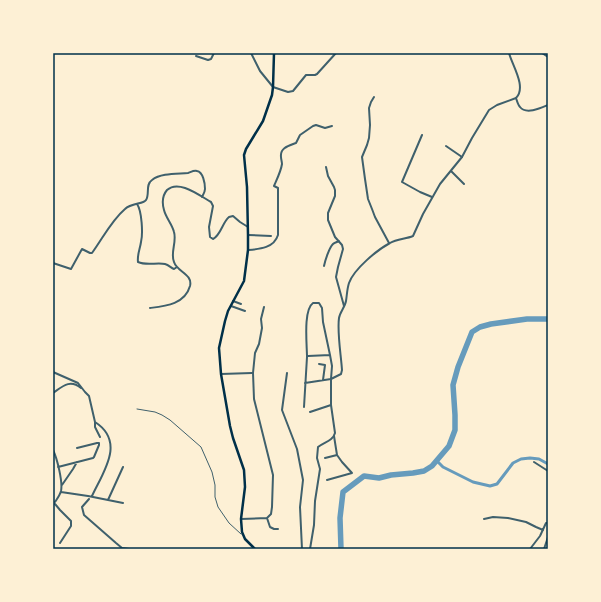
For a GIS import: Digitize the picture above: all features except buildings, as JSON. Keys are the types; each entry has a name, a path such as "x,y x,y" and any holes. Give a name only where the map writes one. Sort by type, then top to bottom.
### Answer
{"main road":[{"path":"255,549 245,539 242,532 241,519 245,486 244,470 233,438 221,374 219,348 225,321 233,301 241,289 244,281 248,250 248,227 247,187 244,155 263,121 272,95 274,53"}],"street":[{"path":"196,56 208,60 211,59 214,53"},
{"path":"251,53 260,71 273,87 288,92 292,91 306,75 317,74 336,53"},
{"path":"305,383 331,379 340,374 342,370 339,323 340,314 346,301 349,283 358,269 389,243 411,237 415,234 440,184 462,157 489,110 518,96 518,78 509,53"},
{"path":"542,53 548,57"},
{"path":"374,96 369,108 369,138 362,157 368,199 375,217 389,243"},
{"path":"516,98 520,108 523,110 534,110 548,105"},
{"path":"248,250 259,249 267,246 277,239 278,188 274,186 282,164 282,151 288,146 296,143 300,136 313,126 316,125 326,128 332,126"},
{"path":"422,135 402,182 432,198"},
{"path":"446,146 462,157"},
{"path":"326,167 328,176 335,190 328,213 328,220 343,249 336,277 344,306"},
{"path":"53,263 71,268 82,249 92,253 107,230 124,210 132,204 144,202 147,199 148,185 152,180 174,173 198,171 203,179 205,189 202,197"},
{"path":"451,171 464,184"},
{"path":"150,308 164,306 181,300 185,296 190,286 187,275 174,264 174,232 166,217 163,205 164,195 170,188 184,187 211,202 213,206 209,232 211,238 214,239 218,236 222,226 229,217 233,216 248,227"},
{"path":"137,204 140,210 141,224 141,241 137,257 138,262 143,264 164,264 174,269 177,267"},
{"path":"248,235 271,236"},
{"path":"324,266 333,243 339,241"},
{"path":"233,301 241,304"},
{"path":"304,407 307,356 307,320 310,306 315,302 322,308 323,322 332,366 331,405 337,455 352,473 327,480"},
{"path":"231,306 245,311"},
{"path":"241,519 267,518 271,514 272,507 273,475 254,399 253,373 255,353 259,344 262,328 260,319 264,307"},
{"path":"307,356 330,355"},
{"path":"319,364 325,365 323,380"},
{"path":"53,372 76,382 84,391"},
{"path":"221,374 253,373"},
{"path":"287,373 282,410 297,449 303,480 300,507 302,549"},
{"path":"53,393 71,383 76,384 84,391 89,396 95,427 100,437"},
{"path":"310,412 331,405"},
{"path":"90,496 104,474 111,452 109,438 95,422"},
{"path":"310,549 320,469 317,458 318,447 334,436"},
{"path":"58,467 93,458 100,445 97,443 77,448"},
{"path":"53,450 61,486 61,492 54,503 71,521 71,526 60,543"},
{"path":"325,458 337,455"},
{"path":"61,486 77,462"},
{"path":"534,462 548,471"},
{"path":"108,500 122,467"},
{"path":"61,492 90,496 123,504"},
{"path":"89,499 82,507 84,515 122,548 129,549"},
{"path":"484,519 493,517 508,518 526,522 543,530"},
{"path":"267,518 270,527 278,529"},
{"path":"530,549 540,536 546,523 548,523"},
{"path":"544,549 548,537"}],"lane":[{"path":"137,409 155,412 162,415 170,420 201,447 212,472 215,486 215,497 218,507 229,523 243,535"}],"waterway":[{"path":"341,549 340,518 343,492 364,476 379,478 424,471 432,466 449,446 455,430 453,385 458,367 472,332 480,327 491,324 527,319 548,319"},
{"path":"437,461 443,467 473,482 490,486 497,484 513,463 521,459 539,459 548,464"}]}
